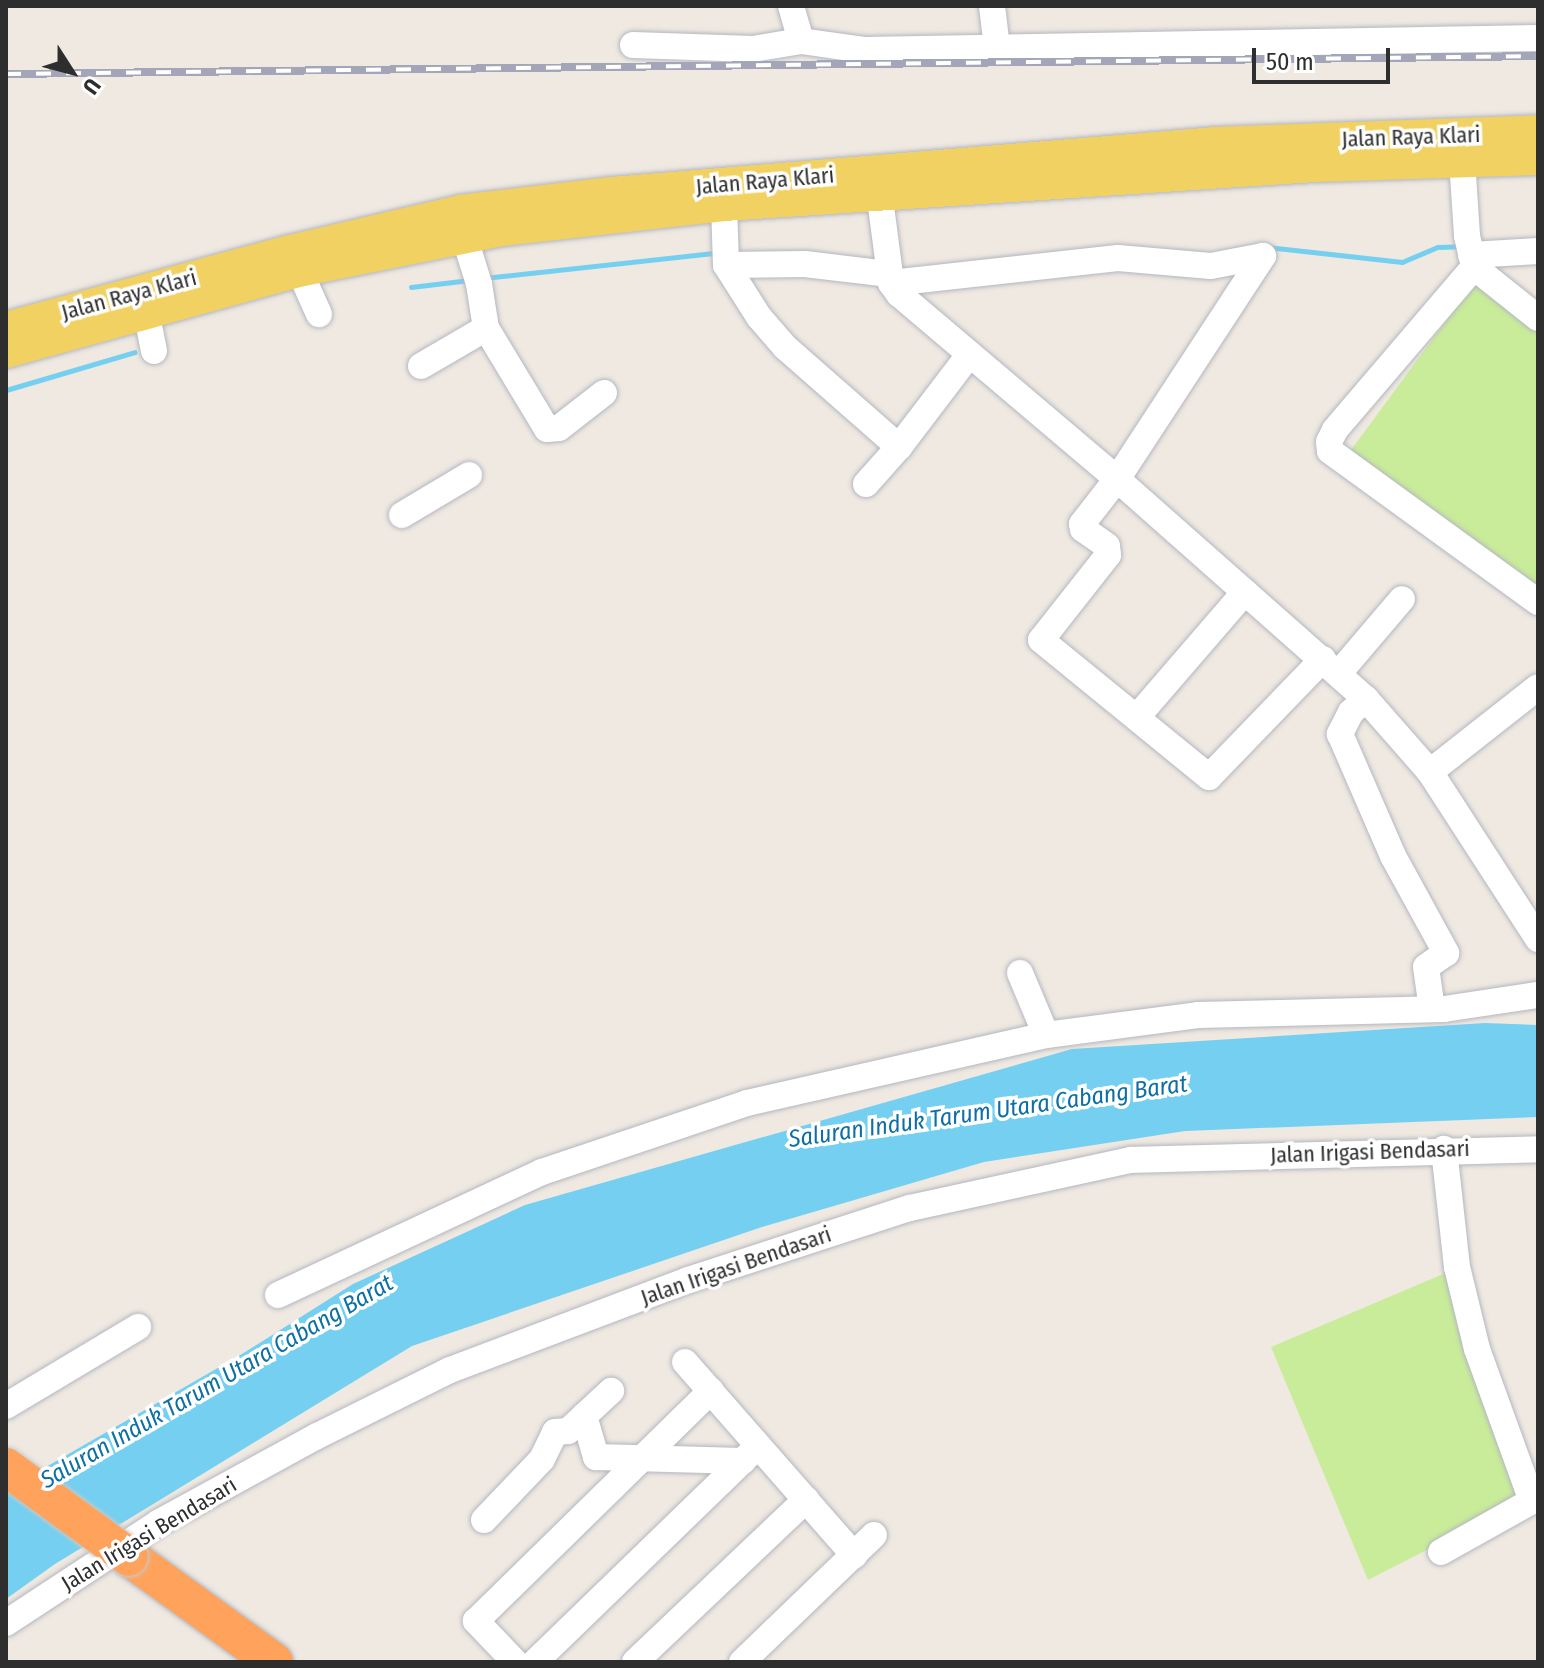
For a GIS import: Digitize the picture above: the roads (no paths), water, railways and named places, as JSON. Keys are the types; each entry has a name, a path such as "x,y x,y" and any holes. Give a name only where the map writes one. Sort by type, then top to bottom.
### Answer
{"highway":[{"path":"6,1467 239,1662"},
{"path":"6,1496 121,1563 274,1662"}],"main road":[{"name":"Jalan Raya Klari","path":"6,352 307,288 464,236 1216,143 1538,131"},
{"name":"Jalan Raya Klari","path":"307,288 460,211 612,193 1538,159"},
{"name":"Jalan Raya Klari","path":"6,328 149,324"}],"street":[{"path":"791,6 801,41"},
{"path":"992,6 997,48"},
{"path":"633,45 753,49 801,41 865,50 1538,38"},
{"path":"1462,160 1470,252 1538,318"},
{"path":"879,184 889,267 969,355 1117,479 1366,699 1430,772 1538,939"},
{"path":"724,205 725,256 759,317 785,347 899,447"},
{"path":"464,236 478,278 486,328 547,429 559,428 604,393"},
{"path":"1470,252 1538,251"},
{"path":"1470,252 1335,430 1329,442 1330,451 1538,602"},
{"path":"725,256 805,264 889,267 1118,258 1211,266 1263,256 1117,479 1081,527 1107,546 1108,555 1041,640 1209,777 1402,599"},
{"path":"421,366 486,328"},
{"path":"866,484 899,447 969,355"},
{"path":"402,515 469,475"},
{"path":"1137,717 1245,592"},
{"path":"1430,772 1538,687"},
{"path":"1366,699 1351,712 1340,734 1393,856 1446,953 1426,967 1432,1009"},
{"path":"1020,973 1046,1035"},
{"path":"278,1295 418,1231 486,1195 555,1167 747,1103 1046,1035 1198,1015 1432,1009 1538,995"},
{"path":"1441,1552 1535,1507 1477,1349 1457,1267 1444,1149"},
{"name":"Jalan Irigasi Bendasari","path":"6,1623 158,1523 317,1436 450,1370 688,1280 910,1208 1131,1160 1444,1149 1538,1149"},
{"path":"6,1406 138,1327"},
{"path":"685,1362 711,1391 751,1454 806,1500 854,1555"},
{"path":"484,1520 542,1459 555,1432 568,1431 611,1391"},
{"path":"515,1662 476,1621 711,1391"},
{"path":"584,1416 596,1457 751,1454"},
{"path":"535,1662 751,1454"},
{"path":"635,1662 806,1500"},
{"path":"742,1662 874,1535"}],"water":[{"name":"Saluran Induk Tarum Utara Cabang Barat","path":"1485,1023 1538,1025 1538,1117 1185,1131 984,1162 759,1228 412,1346 55,1564 6,1599 6,1490 242,1354 353,1284 525,1205 1072,1049"}],"waterway":[{"path":"1267,247 1402,262 1438,247 1461,246"},
{"path":"484,278 716,253"},
{"path":"411,287 470,280"},
{"path":"6,390 135,352"}],"railway":[{"path":"6,74 1538,56"}]}
